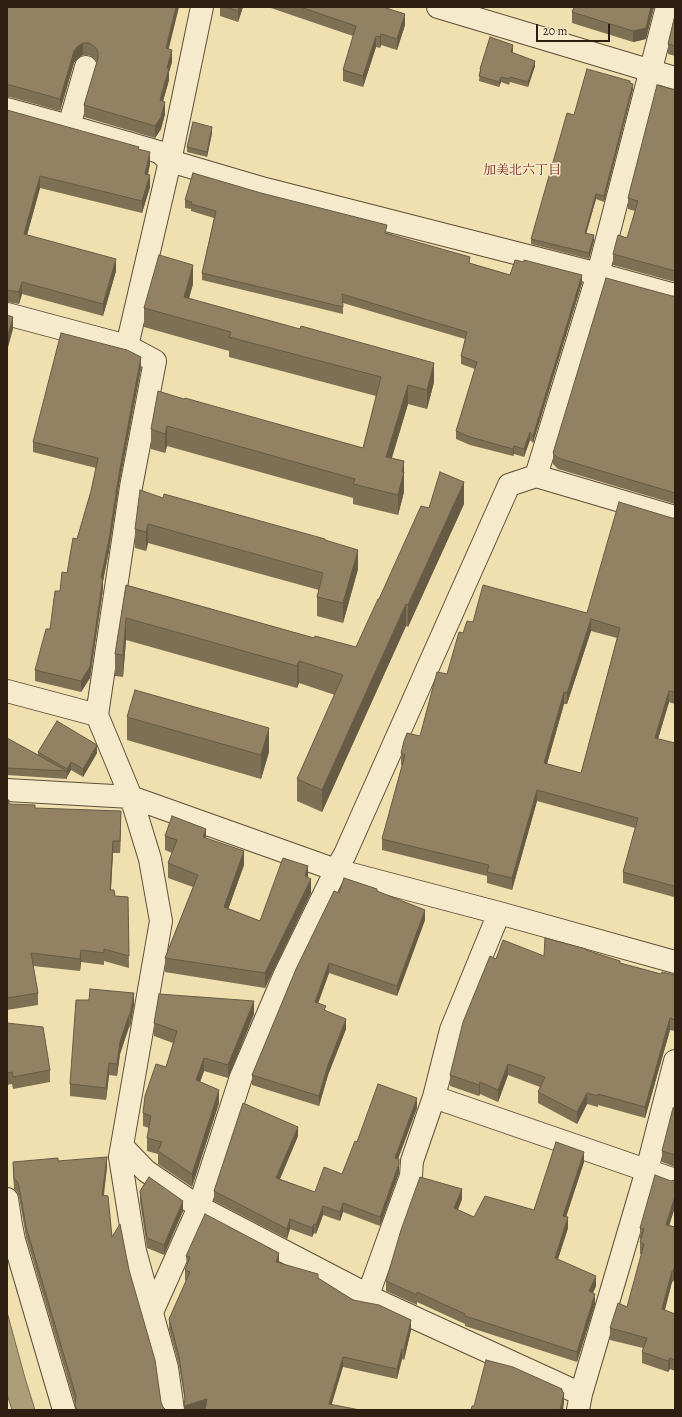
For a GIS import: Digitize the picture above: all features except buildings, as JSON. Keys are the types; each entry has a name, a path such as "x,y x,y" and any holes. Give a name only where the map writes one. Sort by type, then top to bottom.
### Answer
{"street":[{"path":"127,346 170,161 202,7"},
{"path":"438,7 675,78"},
{"path":"536,476 598,274 667,7"},
{"path":"69,126 86,67"},
{"path":"7,109 160,152 170,161 265,189 598,274 675,296"},
{"path":"7,314 127,346 155,361 131,487 98,715 131,797 150,859 161,920 120,1156 135,1251 167,1368 173,1410"},
{"path":"152,1312 199,1207 241,1077 285,974 345,854 509,485 536,476 675,517"},
{"path":"7,691 98,715"},
{"path":"7,790 131,797 336,870 675,962"},
{"path":"368,1295 411,1176 412,1161 434,1097 451,1030 499,913"},
{"path":"122,1146 146,1171 199,1207 368,1296 579,1402 646,1170 675,1061"},
{"path":"434,1097 675,1180"},
{"path":"7,1199 10,1225 14,1240 64,1410"}],"shaded area":[{"path":"7,1312 35,1410 12,1410 7,1394"}],"district":[{"name":"加美北六丁目","path":"522,171"}]}
